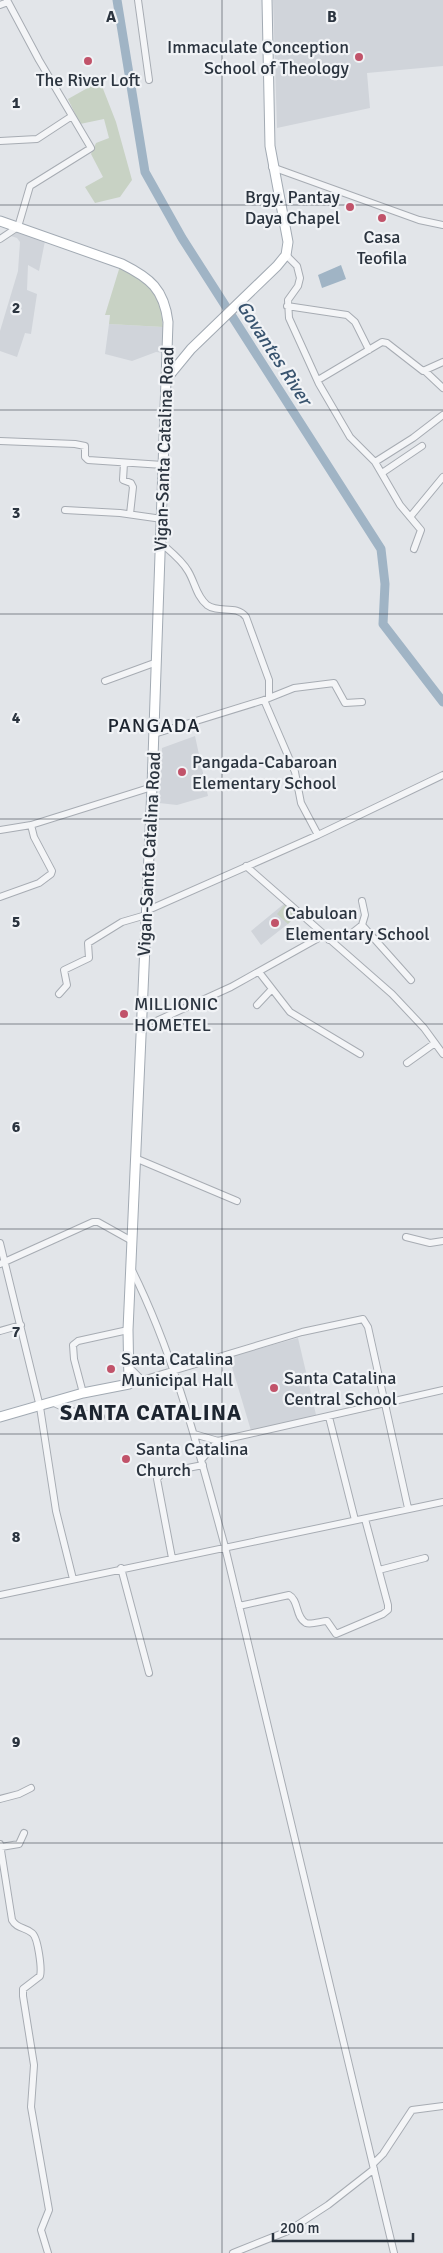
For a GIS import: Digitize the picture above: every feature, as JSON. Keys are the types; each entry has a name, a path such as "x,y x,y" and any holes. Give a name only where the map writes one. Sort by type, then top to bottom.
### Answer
{"main road":[{"path":"168,378 184,356 286,255 288,242 272,167 268,127 267,0"},
{"name":"Vigan-Santa Catalina Road","path":"0,221 122,264 140,273 160,292 168,322 168,378 163,465 152,787 130,1266 128,1384"},
{"path":"168,347 175,354 184,356"},
{"path":"0,1417 54,1403 83,1393 128,1384"}],"street":[{"path":"138,0 149,80"},
{"path":"0,5 7,1 90,149 30,186 18,227 0,239"},
{"path":"0,141 37,139 72,116"},
{"path":"272,167 419,220 443,225"},
{"path":"286,255 298,268 300,278 298,286 289,297 287,306 289,318 318,380 350,436 375,462 410,517 422,530 414,549"},
{"path":"287,306 347,315 355,322 369,350"},
{"path":"318,380 380,342 385,342 426,372 443,388"},
{"path":"426,372 443,362"},
{"path":"375,462 413,438 443,415"},
{"path":"0,441 75,444 85,446 85,457 88,460 163,465"},
{"path":"382,474 422,446"},
{"path":"124,463 123,480 131,483 133,487 130,514"},
{"path":"410,517 443,477"},
{"path":"65,510 130,514 162,519"},
{"path":"161,543 187,569 197,593 205,603 217,610 238,610 246,617 267,672 266,699 295,772 301,803 318,835"},
{"path":"105,681 157,662"},
{"path":"154,734 266,699 294,688 334,682 344,703 362,702"},
{"path":"59,994 67,985 64,970 89,958 88,943 122,922 146,913 246,866 318,835 443,775"},
{"path":"0,830 31,825 152,787"},
{"path":"0,897 39,883 51,874 52,871 34,837 31,825"},
{"path":"246,866 392,994 443,1054"},
{"path":"329,940 352,933 362,926 365,915 362,901"},
{"path":"362,926 376,938 411,980"},
{"path":"141,1028 202,1001 259,972 324,935"},
{"path":"259,972 294,1015 360,1054"},
{"path":"257,1005 272,989"},
{"path":"407,1063 435,1043"},
{"path":"135,1158 237,1201"},
{"path":"3,1263 93,1222 98,1222 132,1241"},
{"path":"406,1237 430,1243 443,1241"},
{"path":"0,1243 3,1263 21,1325 40,1407 56,1511 73,1579"},
{"path":"130,1266 150,1308 174,1371 194,1434 225,1547 394,2253"},
{"path":"128,1384 302,1332 363,1319 368,1327 408,1508"},
{"path":"0,1331 21,1325"},
{"path":"83,1393 74,1359 73,1345 78,1341 128,1330"},
{"path":"129,1366 142,1380"},
{"path":"194,1434 218,1441 443,1390"},
{"path":"54,1403 71,1411 101,1417"},
{"path":"329,1417 355,1520"},
{"path":"172,1558 157,1479 162,1473 202,1463 218,1441"},
{"path":"0,1595 121,1568 443,1502"},
{"path":"239,1606 289,1595 294,1599 298,1612 306,1623 327,1621 336,1634 387,1611 388,1605 365,1519"},
{"path":"378,1570 425,1558"},
{"path":"121,1568 149,1673"},
{"path":"0,1799 19,1794 31,1788"},
{"path":"24,1833 19,1844 0,1845 12,1920 14,1925 35,1936 41,1970 40,1976 23,1989 22,1996 34,2065 31,2106 49,2210 41,2230 48,2253"},
{"path":"233,2253 288,2231 328,2205 374,2166 412,2110 443,2106"}],"shaded area":[{"name":"Immaculate Conception School of Theology","path":"273,0 443,0 443,66 367,73 370,108 277,128"},
{"path":"18,232 45,241 39,271 28,265 27,290 37,294 31,334 25,333 17,357 0,351 0,331 18,271 20,242 17,238 11,236"},
{"path":"109,324 163,327 164,353 156,352 132,361 105,354"},
{"name":"Pangada-Cabaroan Elementary School","path":"195,736 208,796 177,805 159,803 162,748"},
{"name":"Cabuloan Elementary School","path":"285,903 298,916 261,945 251,931"},
{"name":"Santa Catalina Central School","path":"298,1338 317,1419 252,1434 229,1357"}],"green space":[{"path":"100,81 116,122 132,180 120,197 95,203 85,187 103,177 91,154 96,143 109,138 104,119 80,124 68,99"},
{"path":"120,266 137,276 154,292 161,310 163,327 109,324 110,315 105,315"},
{"path":"285,904 297,914 288,924 277,914"}],"water":[{"path":"341,265 346,279 322,288 318,275"}],"waterway":[{"name":"Govantes River","path":"117,0 145,172 182,238 381,549 385,584 383,624 443,702"}],"place":[{"name":"Immaculate Conception School of Theology","path":"359,57"},
{"name":"The River Loft","path":"88,61"},
{"name":"Brgy. Pantay Daya Chapel","path":"350,207"},
{"name":"Casa Teofila","path":"382,218"},
{"name":"Pangada-Cabaroan Elementary School","path":"182,772"},
{"name":"Cabuloan Elementary School","path":"275,923"},
{"name":"MILLIONIC HOMETEL","path":"124,1014"},
{"name":"Santa Catalina Municipal Hall","path":"111,1369"},
{"name":"Santa Catalina Central School","path":"274,1388"},
{"name":"Santa Catalina Church","path":"126,1459"}],"district":[{"name":"PANGADA","path":"154,725"},
{"name":"SANTA CATALINA","path":"151,1412"}]}
